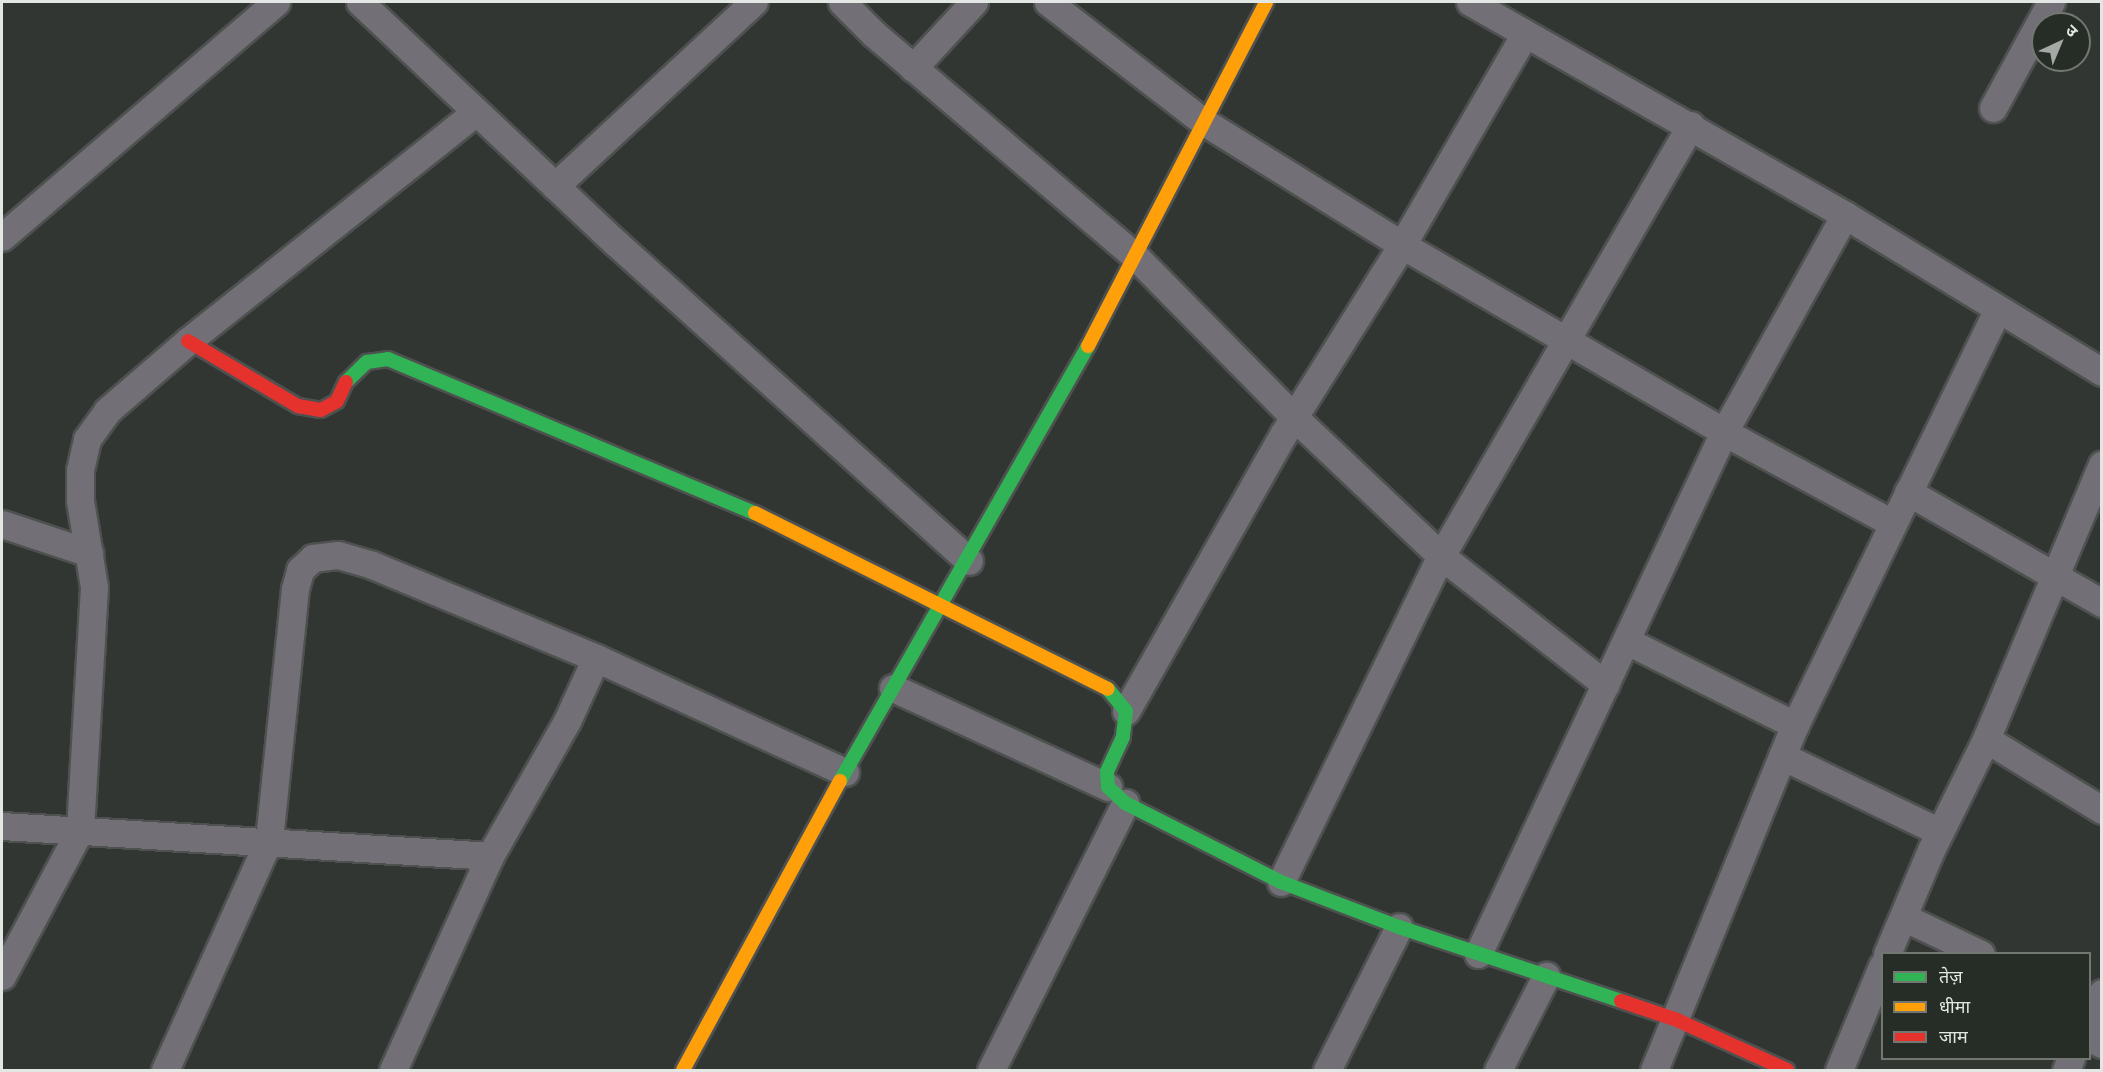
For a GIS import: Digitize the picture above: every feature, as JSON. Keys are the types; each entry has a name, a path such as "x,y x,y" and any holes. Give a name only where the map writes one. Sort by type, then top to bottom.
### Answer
{"street":[{"path":"2,237 276,2"},
{"path":"360,2 555,186 969,561"},
{"path":"555,186 754,2"},
{"path":"842,2 913,68 1137,258 1294,417 1441,556 1606,685"},
{"path":"913,68 974,2"},
{"path":"1048,2 1204,122 1402,245 1566,338 1724,432 1892,523"},
{"path":"683,1071 845,772 969,561 1137,258 1266,2"},
{"path":"1470,2 1691,125 1845,215 1997,310 2102,372"},
{"path":"1994,108 2050,2"},
{"path":"992,1071 1117,795 1107,772 1123,737 1126,711 1294,417 1402,245 1525,34"},
{"path":"2,976 80,830 94,587 80,491 87,440 107,411 188,341 476,112"},
{"path":"1281,882 1441,556 1691,125"},
{"path":"1478,954 1724,432 1845,215"},
{"path":"1654,1071 1677,1020 1795,725 1997,310"},
{"path":"188,341 298,406 321,410 337,401 350,375 367,362 388,359 417,368 778,522 940,607 1085,675 1112,691 1126,711"},
{"path":"1888,952 1940,832 1986,739 2102,465"},
{"path":"1908,492 2054,578 2102,603"},
{"path":"2,524 89,553"},
{"path":"165,1071 269,840 295,589 300,570 313,558 338,555 372,565 597,658 845,772"},
{"path":"1627,641 1795,725"},
{"path":"393,1071 490,856 567,721 597,658"},
{"path":"893,688 1117,795 1281,882 1399,927 1677,1020 1787,1071"},
{"path":"1986,739 2102,810"},
{"path":"1782,756 1940,832"},
{"path":"2,826 269,840 490,856"},
{"path":"1903,917 1977,952"},
{"path":"1327,1071 1399,927"},
{"path":"1839,1071 1881,968"},
{"path":"1498,1071 1546,976"}],"traffic: fast":[{"path":"840,781 1088,346"},
{"path":"346,382 367,362 388,359 755,513"},
{"path":"1108,689 1126,711 1123,737 1107,772 1108,787 1125,803 1281,882 1399,927 1621,1001"}],"traffic: slow":[{"path":"1088,346 1266,2"},
{"path":"755,513 1108,689"},
{"path":"683,1070 840,781"}],"traffic: jam":[{"path":"188,341 298,406 321,410 337,401 346,382"},
{"path":"1621,1001 1677,1020 1787,1070"}]}
